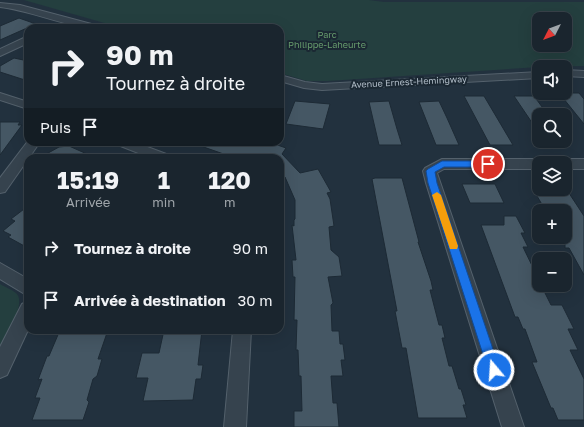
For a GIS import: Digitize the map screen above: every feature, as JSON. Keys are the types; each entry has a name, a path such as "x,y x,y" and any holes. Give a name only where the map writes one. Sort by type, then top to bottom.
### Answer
{"street":[{"path":"0,5 20,7 80,24"},
{"path":"56,24 65,20"},
{"path":"0,53 24,41"},
{"path":"572,73 584,74"},
{"name":"Avenue Ernest-Hemingway","path":"284,79 304,85 322,86 532,74"},
{"path":"0,96 24,105"},
{"path":"132,146 154,154"},
{"path":"0,188 24,156"},
{"path":"513,427 430,171 442,164 532,164"},
{"path":"0,270 24,285"},
{"path":"0,368 24,318"},
{"path":"235,427 242,334"}],"green space":[{"name":"Parc Philippe-Laheurte","path":"24,0 369,0 384,2 584,2 584,66 572,66 572,60 532,60 532,67 328,81 307,81 284,74 284,24 108,24"},
{"path":"0,284 17,294 19,305 14,320 0,347"}],"building":[{"path":"19,18 36,24 24,24 24,29 0,40 0,26"},
{"path":"14,58 24,60 24,80 0,72 0,66"},
{"path":"572,93 579,93 584,99 584,124 572,108 565,100 572,100"},
{"path":"464,96 484,96 513,145 490,145"},
{"path":"514,96 532,96 532,100 537,100 543,108 532,108 532,123"},
{"path":"295,101 330,104 323,129 286,124"},
{"path":"389,101 402,145 379,145 369,102"},
{"path":"439,101 459,145 436,145 419,102"},
{"path":"0,122 20,122 18,125 22,125 0,155"},
{"path":"69,146 87,154 46,154 59,147"},
{"path":"201,146 280,146 286,148 282,154 224,154"},
{"path":"284,156 300,173 318,169 331,192 327,193 330,199 334,226 329,227 331,250 339,257 342,276 328,277 333,303 331,305 332,331 339,331 340,344 343,344 345,360 341,360 343,376 331,376 333,403 337,403 339,427 294,427 294,411 302,411 301,376 299,376 298,350 296,350 297,320 294,320 295,277 293,277 292,260 296,260 292,225 294,226 295,219 295,200 285,177"},
{"path":"402,178 418,242 431,281 433,290 430,290 439,325 442,325 445,338 442,338 449,366 452,366 459,389 461,389 466,405 463,405 467,418 418,418 406,348 402,348 395,311 397,311 372,179"},
{"path":"462,184 495,184 504,203 470,203"},
{"path":"537,196 571,196 584,216 584,275 572,252 569,248 565,248 565,244 572,244 572,204 542,204"},
{"path":"24,209 24,246 8,237 11,235 3,231 15,221 11,219"},
{"path":"504,216 516,216 525,233 521,233 528,247 523,247 532,266 532,292 544,292 551,305 562,305 574,329 568,329 578,350 570,350 584,379 584,420 558,420 553,408 551,408 532,362 537,362 525,329 523,329 518,317 515,317 481,225 504,225"},
{"path":"58,334 107,334 98,359 102,359 97,376 93,379 87,400 89,402 83,420 32,420 40,398 35,398 42,379 38,380 47,356 49,356"},
{"path":"163,334 202,334 198,365 203,365 201,379 196,379 193,400 143,401 148,378 136,378 142,353 159,353"}],"slow traffic":[{"path":"437,195 453,246"}],"route":[{"path":"488,164 442,164 430,171 494,370"}]}
